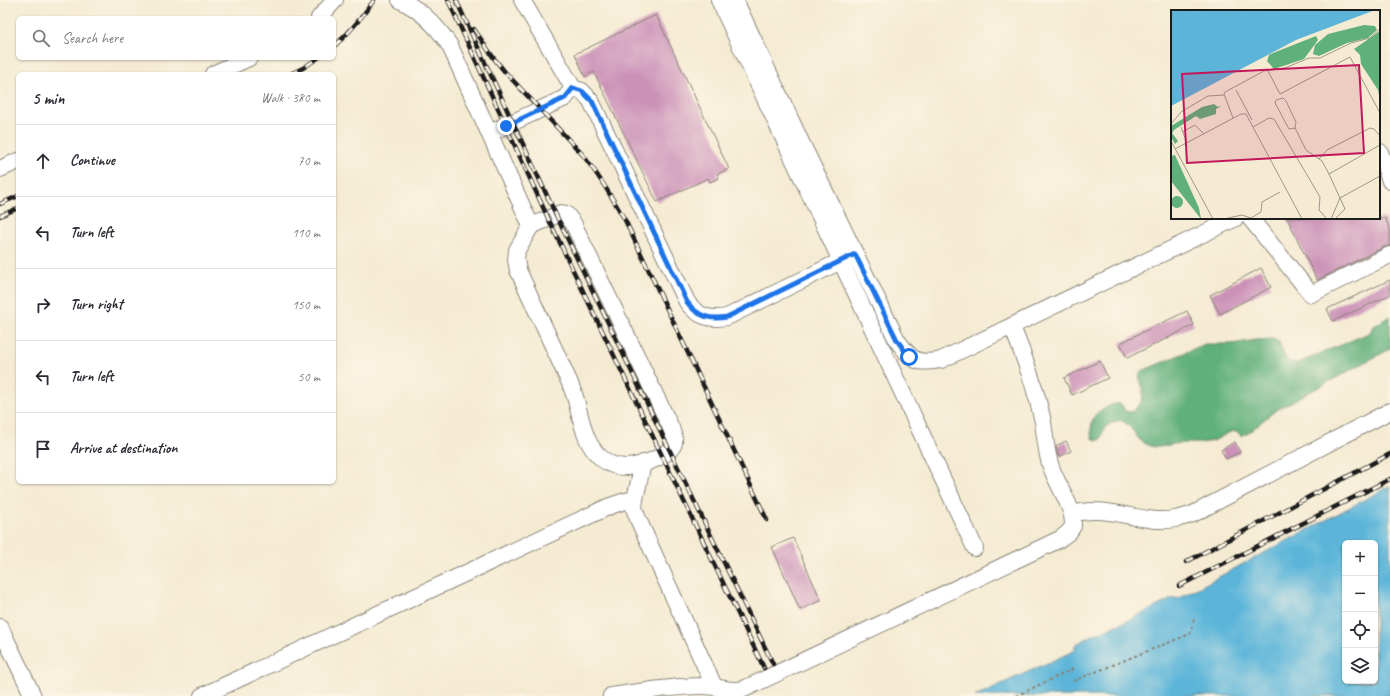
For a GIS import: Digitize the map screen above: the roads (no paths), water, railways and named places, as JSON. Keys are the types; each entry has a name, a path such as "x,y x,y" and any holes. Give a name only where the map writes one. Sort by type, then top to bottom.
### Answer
{"street":[{"path":"321,16 335,0"},
{"path":"400,0 411,5 442,33 459,63 531,226"},
{"path":"522,0 573,88 582,91 592,101 687,302 692,309 704,317 712,319 727,317 848,257"},
{"path":"719,0 848,257 875,286 897,340 909,357 917,361 926,363 941,360 1234,219"},
{"path":"735,0 801,142 848,257 975,548"},
{"path":"218,72 244,60"},
{"path":"490,133 565,98 573,88"},
{"path":"1383,150 1390,180"},
{"path":"0,169 16,162"},
{"path":"561,214 566,214 570,217 671,428 674,436 674,444 669,452 662,457 627,467 613,465 605,462 597,455 590,445 583,428 575,396 518,270 516,260 517,250 531,226 561,214"},
{"path":"1251,219 1311,294 1390,255"},
{"path":"611,696 686,686 714,686 734,691 744,689 1060,539 1069,532 1073,526 1072,514 1047,456 1043,423 1032,378 1012,327"},
{"path":"1072,514 1092,510 1155,519 1176,519 1185,517 1390,411"},
{"path":"643,463 634,499 634,508 714,686"},
{"path":"202,696 610,506 634,499"},
{"path":"0,627 33,696"}],"water":[{"path":"1390,486 1390,696 975,696 1076,650 1074,646 1091,636 1127,621 1172,599 1179,598"}],"railway":[{"path":"336,44 356,24 374,0"},
{"path":"448,0 548,218 764,668"},
{"path":"456,0 556,215 773,664"},
{"path":"474,29 505,72 583,155 615,203 625,220 767,520"},
{"path":"294,72 315,60"},
{"path":"0,204 16,197"},
{"path":"0,216 16,209"},
{"path":"1186,562 1390,454"},
{"path":"1179,586 1390,479"}]}
